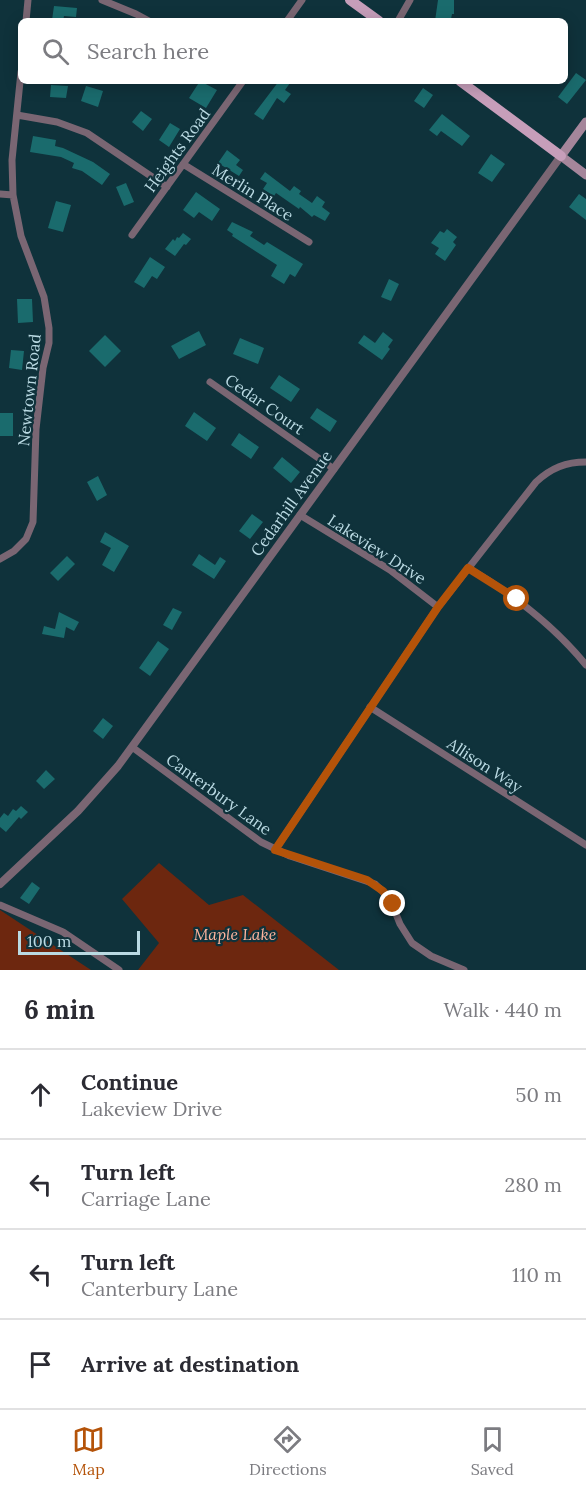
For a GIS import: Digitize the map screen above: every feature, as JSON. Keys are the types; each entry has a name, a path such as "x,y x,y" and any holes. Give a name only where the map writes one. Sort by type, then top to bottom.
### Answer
{"main road":[{"path":"350,0 375,18"},
{"path":"464,84 586,176"},
{"name":"Cedarhill Avenue","path":"561,156 586,122"}],"street":[{"path":"26,18 28,0"},
{"path":"102,0 142,18"},
{"path":"289,18 302,0"},
{"path":"400,18 410,0"},
{"name":"Newtown Road","path":"0,559 14,551 26,539 33,522 36,429 50,328 44,297 21,236 13,195 12,160 20,84"},
{"name":"Heights Road","path":"132,235 239,84"},
{"path":"16,115 57,122 87,133 167,187"},
{"name":"Cedarhill Avenue","path":"0,884 89,800 132,747 561,156"},
{"name":"Merlin Place","path":"183,164 309,242"},
{"path":"0,194 13,195"},
{"name":"Cedar Court","path":"210,382 334,469"},
{"path":"275,850 438,607 536,482 544,474 565,464 586,462"},
{"name":"Lakeview Drive","path":"300,515 390,570 438,607"},
{"path":"468,568 522,603 552,629 586,665"},
{"name":"Allison Way","path":"370,707 586,845"},
{"name":"Canterbury Lane","path":"132,747 275,850 375,884 390,899 400,924 412,943 431,956 464,970"},
{"path":"0,905 63,932 119,970"}],"green space":[{"name":"Maple Lake","path":"159,863 209,905 243,895 339,970 138,970 159,943 122,899"},
{"path":"0,910 91,970 0,970"}],"building":[{"path":"438,0 454,0 454,14 451,18 435,18"},
{"path":"54,6 77,8 76,17 52,18"},
{"path":"576,73 586,80 567,104 558,97"},
{"path":"198,84 206,84 217,90 206,108 189,98"},
{"path":"277,84 289,84 285,90 291,94 284,103 277,98 263,120 254,114"},
{"path":"51,85 68,86 66,98 50,97"},
{"path":"86,86 103,91 98,107 81,101"},
{"path":"423,88 433,95 424,108 414,101"},
{"path":"141,111 152,119 143,131 132,122"},
{"path":"442,114 470,136 462,146 441,131 437,136 429,130"},
{"path":"170,123 180,129 169,147 159,140"},
{"path":"33,136 56,140 55,146 93,162 110,174 102,185 82,171 72,168 74,163 61,157 30,152"},
{"path":"227,150 240,160 236,165 243,170 239,176 218,163"},
{"path":"491,154 505,164 492,182 478,173"},
{"path":"265,172 290,191 294,186 301,191 299,194 312,203 317,196 325,202 322,207 330,213 325,221 314,215 312,217 276,193 274,196 263,189 267,183 260,179"},
{"path":"126,183 134,202 124,206 116,187"},
{"path":"196,192 220,209 212,221 199,212 194,218 183,210"},
{"path":"579,194 586,199 586,220 569,207"},
{"path":"56,201 71,205 63,232 48,228"},
{"path":"232,222 253,232 250,236 264,245 267,242 303,264 295,277 290,274 284,284 271,276 277,265 232,236 233,234 227,230"},
{"path":"447,229 457,237 453,242 456,245 445,261 435,254 439,248 431,243 440,231 444,233"},
{"path":"183,233 191,239 175,256 165,249 173,239 175,241"},
{"path":"150,257 165,267 157,279 152,276 144,288 134,282"},
{"path":"389,279 399,284 391,301 381,297"},
{"path":"17,299 32,299 33,322 18,323"},
{"path":"199,331 206,345 179,359 171,346"},
{"path":"383,332 393,340 382,360 358,343 364,335 375,343"},
{"path":"105,335 121,351 105,367 89,351"},
{"path":"240,338 264,348 258,364 233,354"},
{"path":"11,350 24,351 22,370 9,368"},
{"path":"279,375 300,389 291,402 270,388"},
{"path":"317,408 337,421 330,432 310,418"},
{"path":"194,412 216,428 207,441 185,426"},
{"path":"0,413 13,413 13,436 0,436"},
{"path":"239,433 259,447 251,459 231,445"},
{"path":"282,457 300,472 291,483 273,468"},
{"path":"98,476 107,495 97,501 87,482"},
{"path":"252,514 263,522 250,539 239,531"},
{"path":"105,532 129,546 114,572 102,565 111,548 100,542"},
{"path":"199,554 215,565 220,557 226,561 214,579 192,565"},
{"path":"67,556 75,564 58,581 50,573"},
{"path":"173,608 182,612 172,630 163,625"},
{"path":"59,612 79,622 74,631 66,627 64,638 42,634 44,626 55,629"},
{"path":"158,641 169,649 150,676 139,668"},
{"path":"103,718 113,726 103,739 93,731"},
{"path":"46,770 55,779 44,789 36,781"},
{"path":"21,806 28,812 21,819 19,817 6,832 0,827 0,818 4,813 8,816 13,809 16,811"},
{"path":"32,882 40,888 29,904 20,898"}],"route":[{"path":"393,904 383,891 367,880 275,850 438,607 468,568 517,599"}]}
